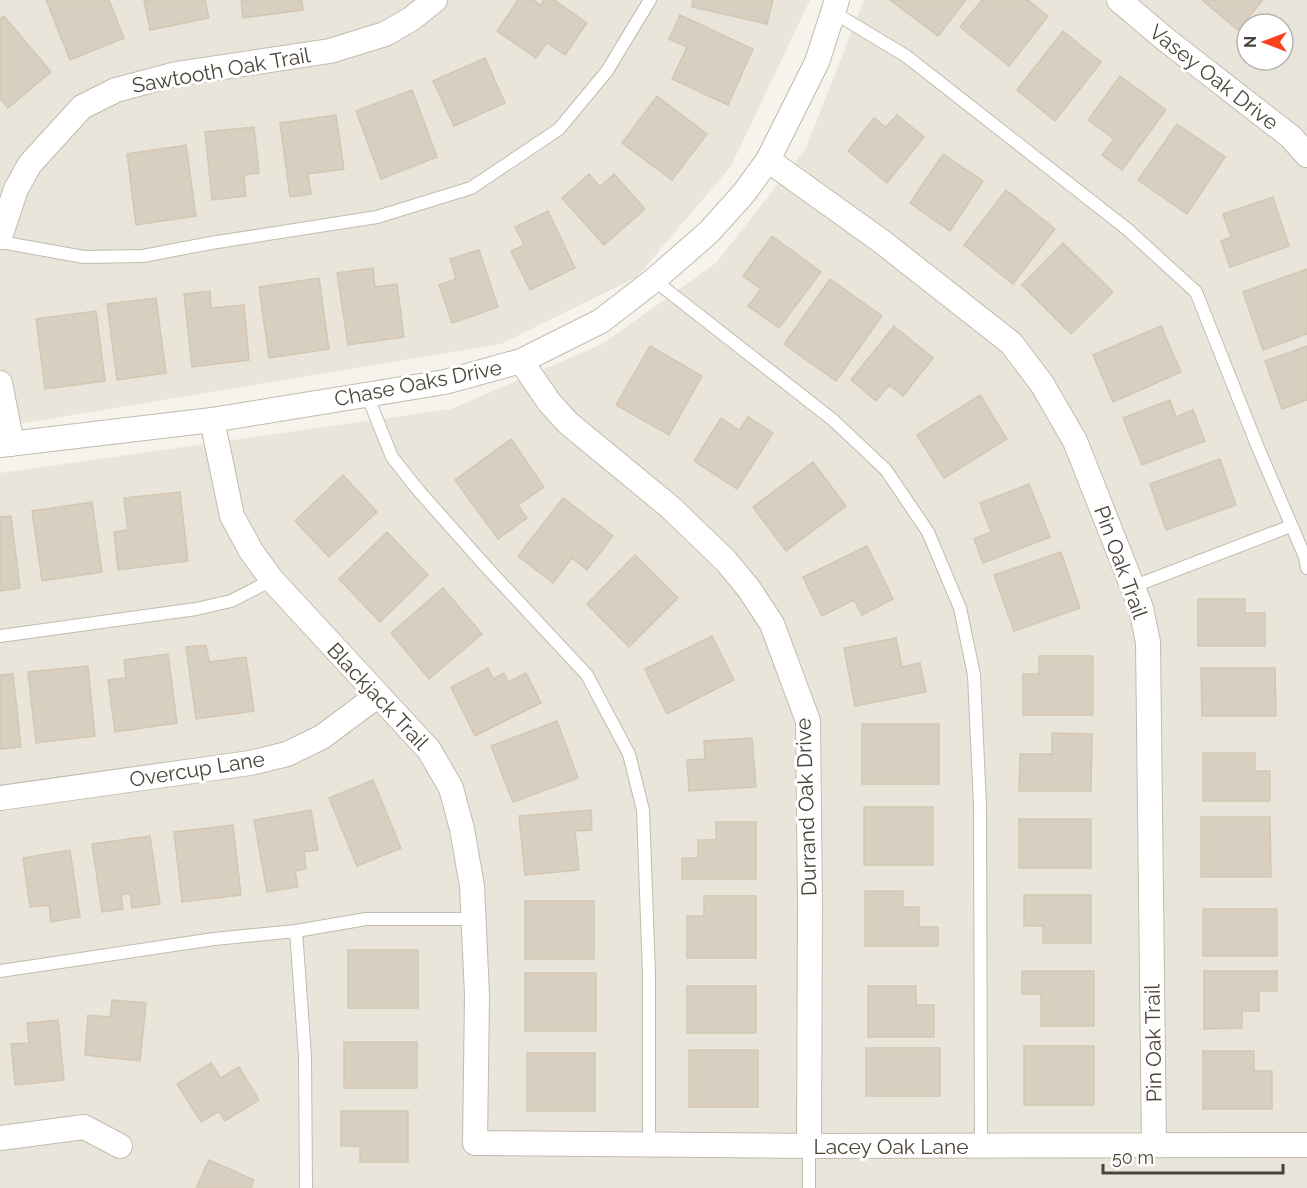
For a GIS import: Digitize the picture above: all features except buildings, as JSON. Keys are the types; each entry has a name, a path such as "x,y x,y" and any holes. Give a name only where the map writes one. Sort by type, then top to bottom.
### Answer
{"street":[{"name":"Sawtooth Oak Trail","path":"0,240 16,189 30,164 82,107 116,90 176,74 330,51 385,34 411,19 435,0"},
{"name":"Vasey Oak Drive","path":"1119,0 1165,39 1291,137 1307,155"},
{"name":"Chase Oaks Drive","path":"6,445 212,420 445,382 521,362 601,321 654,280 709,232 744,193 768,160 817,62 835,6"},
{"name":"Pin Oak Trail","path":"768,160 881,241 1011,343 1042,384 1076,441 1141,608 1148,642 1154,1145"},
{"name":"Durrand Oak Drive","path":"521,362 549,402 568,423 670,507 726,561 772,624 804,710 808,721 809,1146"},
{"path":"0,383 6,445"},
{"name":"Blackjack Trail","path":"212,420 232,516 251,551 272,580 429,750 451,788 462,829 472,886 477,995 475,1143"},
{"name":"Overcup Lane","path":"0,798 250,763 287,754 322,738 377,696"},
{"path":"0,1138 84,1127 120,1146"},
{"name":"Lacey Oak Lane","path":"475,1143 809,1146 1307,1145"}],"lane":[{"path":"0,240 84,257 143,256 211,243 377,218 471,189 559,129 607,71 650,0"},
{"path":"835,6 906,56 1127,229 1196,292 1307,568"},
{"path":"654,280 833,420 886,470 928,532 960,608 974,675 980,805 981,1146"},
{"path":"368,394 392,457 490,571 587,675 629,754 643,810 649,974 649,1144"},
{"path":"1132,587 1291,526"},
{"path":"0,636 196,609 231,601 272,580"},
{"path":"0,971 214,939 296,931 366,919 473,919"},
{"path":"296,931 305,1056 306,1188"},
{"path":"809,1146 809,1188"}],"shaded area":[{"path":"0,0 810,0 731,166 637,277 501,344 0,427"},
{"path":"864,0 1307,0 1307,1188 0,1188 0,473 451,409 602,344 716,263 806,148"}]}
